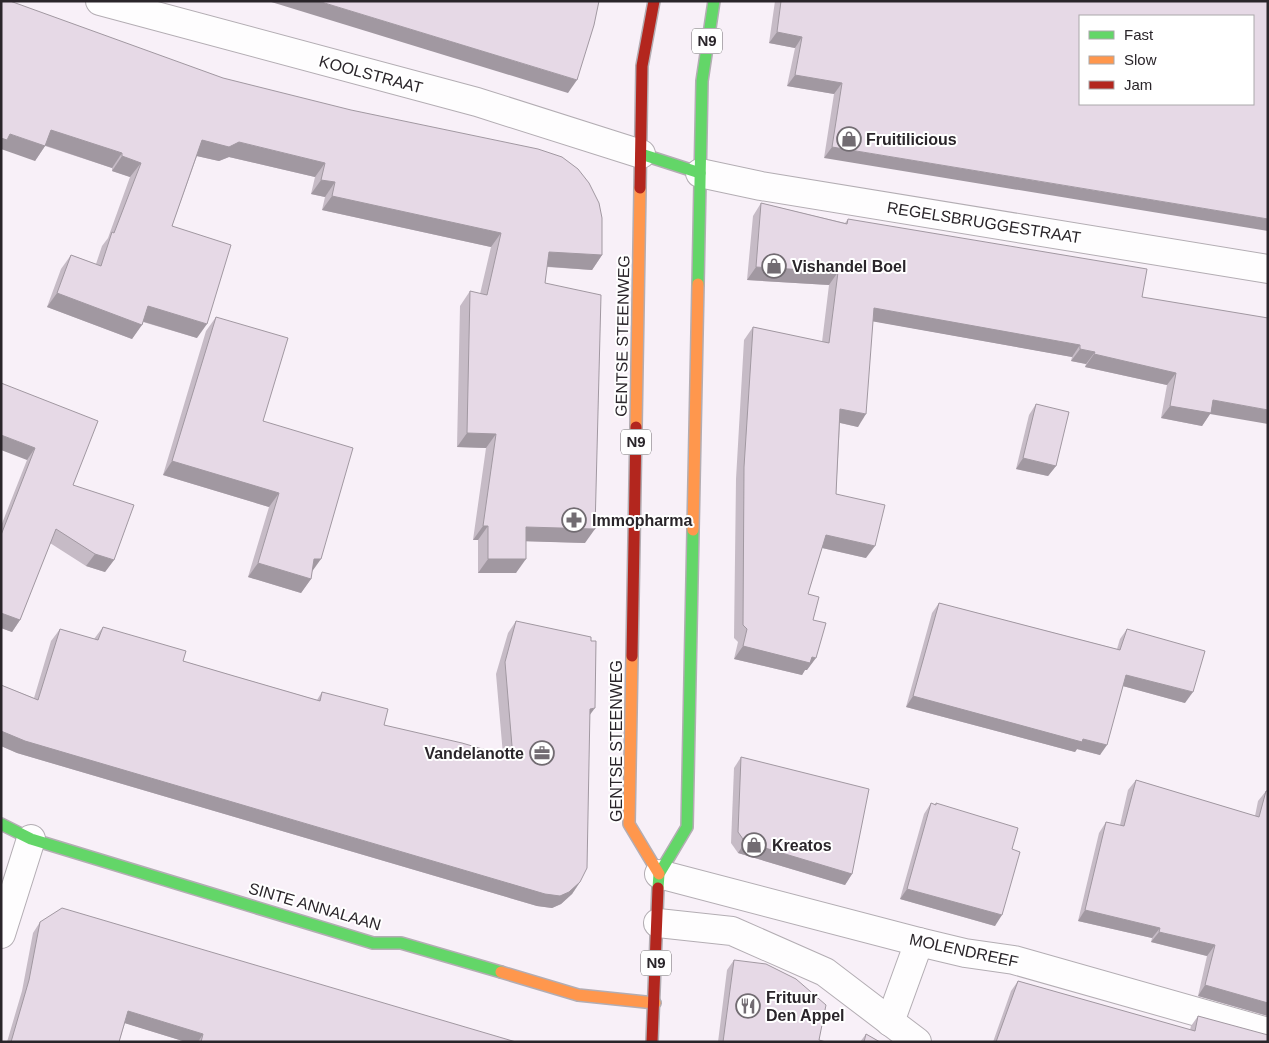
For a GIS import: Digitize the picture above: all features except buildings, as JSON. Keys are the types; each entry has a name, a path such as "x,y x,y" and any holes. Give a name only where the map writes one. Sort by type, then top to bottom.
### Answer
{"main road":[{"name":"GENTSE STEENWEG","path":"654,1 642,66 629,824 659,874"},
{"name":"N9","path":"652,1042 659,874 687,827 702,81 714,1"},
{"path":"641,154 700,172"},
{"name":"SINTE ANNALAAN","path":"1,824 32,839 374,942 402,943 578,995 654,1002"}],"street":[{"name":"KOOLSTRAAT","path":"100,1 477,102 641,154"},
{"name":"REGELSBRUGGESTRAAT","path":"700,172 761,186 1268,269"},
{"path":"1,934 32,839"},
{"name":"MOLENDREEF","path":"659,874 920,942 964,952 1014,960 1268,1032"},
{"path":"658,923 732,931 825,972 917,1042"},
{"path":"890,1022 920,942"}],"traffic: fast":[{"path":"698,284 702,81 714,1"},
{"path":"641,154 700,173"},
{"path":"658,888 659,874 687,827 693,530"},
{"path":"1,824 31,839 373,943 401,943 501,972"}],"traffic: slow":[{"path":"636,427 640,188"},
{"path":"693,530 698,284"},
{"path":"632,656 629,824 659,874"},
{"path":"501,972 578,995 655,1003"}],"traffic: jam":[{"path":"640,188 642,66 654,1"},
{"path":"632,656 636,427"},
{"path":"652,1042 658,888"}],"place":[{"name":"Fruitilicious","path":"849,139"},
{"name":"Vishandel Boel","path":"774,266"},
{"name":"Immopharma","path":"574,520"},
{"name":"Vandelanotte","path":"542,753"},
{"name":"Kreatos","path":"754,845"},
{"name":"Frituur Den Appel","path":"748,1006"}]}
